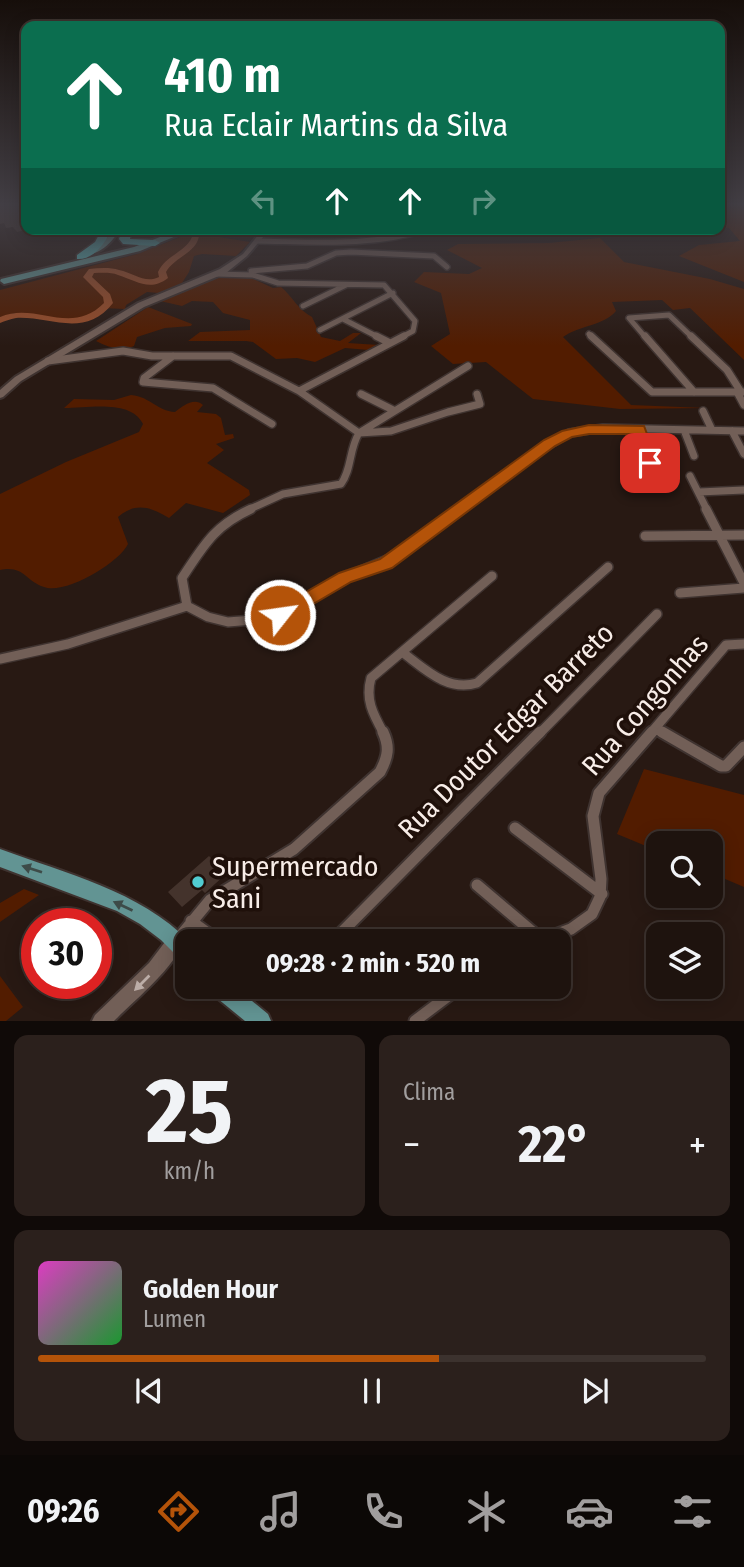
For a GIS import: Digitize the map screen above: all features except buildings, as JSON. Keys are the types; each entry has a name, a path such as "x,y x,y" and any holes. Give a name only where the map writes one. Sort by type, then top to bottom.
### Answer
{"highway":[{"path":"81,257 90,251"}],"main road":[{"path":"2,281 130,251"},
{"path":"2,281 81,257"},
{"path":"0,858 114,901 160,924 175,939"},
{"path":"234,999 261,1021"}],"street":[{"path":"0,395 18,379 141,305 220,272 249,251"},
{"path":"220,272 298,268 316,264 337,253 351,251 434,256 447,267"},
{"path":"220,272 253,275 278,283 384,285 393,293 416,326 413,331 299,391"},
{"path":"303,306 349,284"},
{"path":"320,330 393,293"},
{"path":"694,391 629,318 669,315 727,370 741,392 744,405"},
{"path":"343,319 390,343"},
{"path":"589,334 652,392 741,392"},
{"path":"48,361 122,351 173,356 231,356 299,391 359,433 374,434 406,428 442,413 480,404 477,394"},
{"path":"173,356 144,378 143,382 213,388 272,424"},
{"path":"468,366 359,433 352,445 344,481 282,494 229,519 211,534 182,578 187,606 197,613 229,623 250,624 280,615 363,569 386,564 550,443 567,434 589,429 744,431"},
{"path":"361,394 393,410"},
{"path":"703,411 712,430"},
{"path":"639,429 650,463"},
{"path":"684,430 694,456"},
{"path":"732,431 744,454"},
{"path":"680,593 744,585 690,476"},
{"path":"699,492 744,490"},
{"path":"645,536 744,535"},
{"path":"401,652 449,685 469,687 608,567"},
{"path":"188,929 191,921 210,900 294,849 380,772 387,763 388,741 366,702 366,689 371,678 492,576"},
{"path":"0,659 68,644 187,606"},
{"name":"Rua Doutor Edgar Barreto","path":"345,929 657,614"},
{"name":"Rua Congonhas","path":"602,894 593,807 599,793 726,645 744,644"},
{"path":"656,728 721,766 726,766 744,747"},
{"path":"515,828 602,894 596,907 586,918 564,929"},
{"path":"477,885 526,929"},
{"path":"191,921 202,929"},
{"path":"101,1021 175,952"},
{"path":"415,1021 444,999"}],"shaded area":[{"path":"146,251 241,251 236,256 194,256 182,283 159,293 147,292 126,305 125,309 101,308 84,318 64,322 15,313 0,317 0,290"},
{"path":"448,251 613,251 624,262 710,279 744,289 744,360 690,308 673,310 662,300 612,302 616,311 611,316 563,337 631,405 706,408 620,409 533,399 486,362 453,364 431,346 450,334 441,293 414,282 424,272 469,274 482,268"},
{"path":"689,251 744,251 744,282 679,256"},
{"path":"218,278 251,278 273,288 281,287 312,317 321,337 340,341 353,333 361,333 348,343 379,345 378,348 345,348 315,362 297,358 276,359 253,342 188,341 200,332 250,330 250,320 223,313 213,302 192,301 182,306 160,301"},
{"path":"148,307 192,324 165,328 137,337 134,346 124,349 96,341"},
{"path":"131,395 175,412 189,403 200,403 203,405 197,412 216,414 221,418 225,435 233,434 234,438 216,444 224,450 207,463 249,490 250,495 223,513 186,503 169,518 143,508 124,512 118,517 128,544 123,552 90,576 65,586 44,587 14,570 0,570 0,494 66,462 139,432 143,424 137,416 119,408 64,408 74,399 114,400"},
{"path":"644,769 744,795 744,887 723,878 723,831 646,831 646,846 617,834"},
{"path":"24,889 39,895 0,922 0,903"},
{"path":"0,976 23,1007 6,1021 0,1021"}],"waterway":[{"path":"0,320 18,315 63,322 86,318 109,303 107,296 87,277 92,271 115,271 145,283 157,282 164,278 162,272 165,265 185,251"}],"place":[{"name":"Supermercado Sani","path":"198,882"}],"route":[{"path":"280,615 363,569 386,564 438,528 491,484 567,434 589,429 639,429 650,463"}]}
